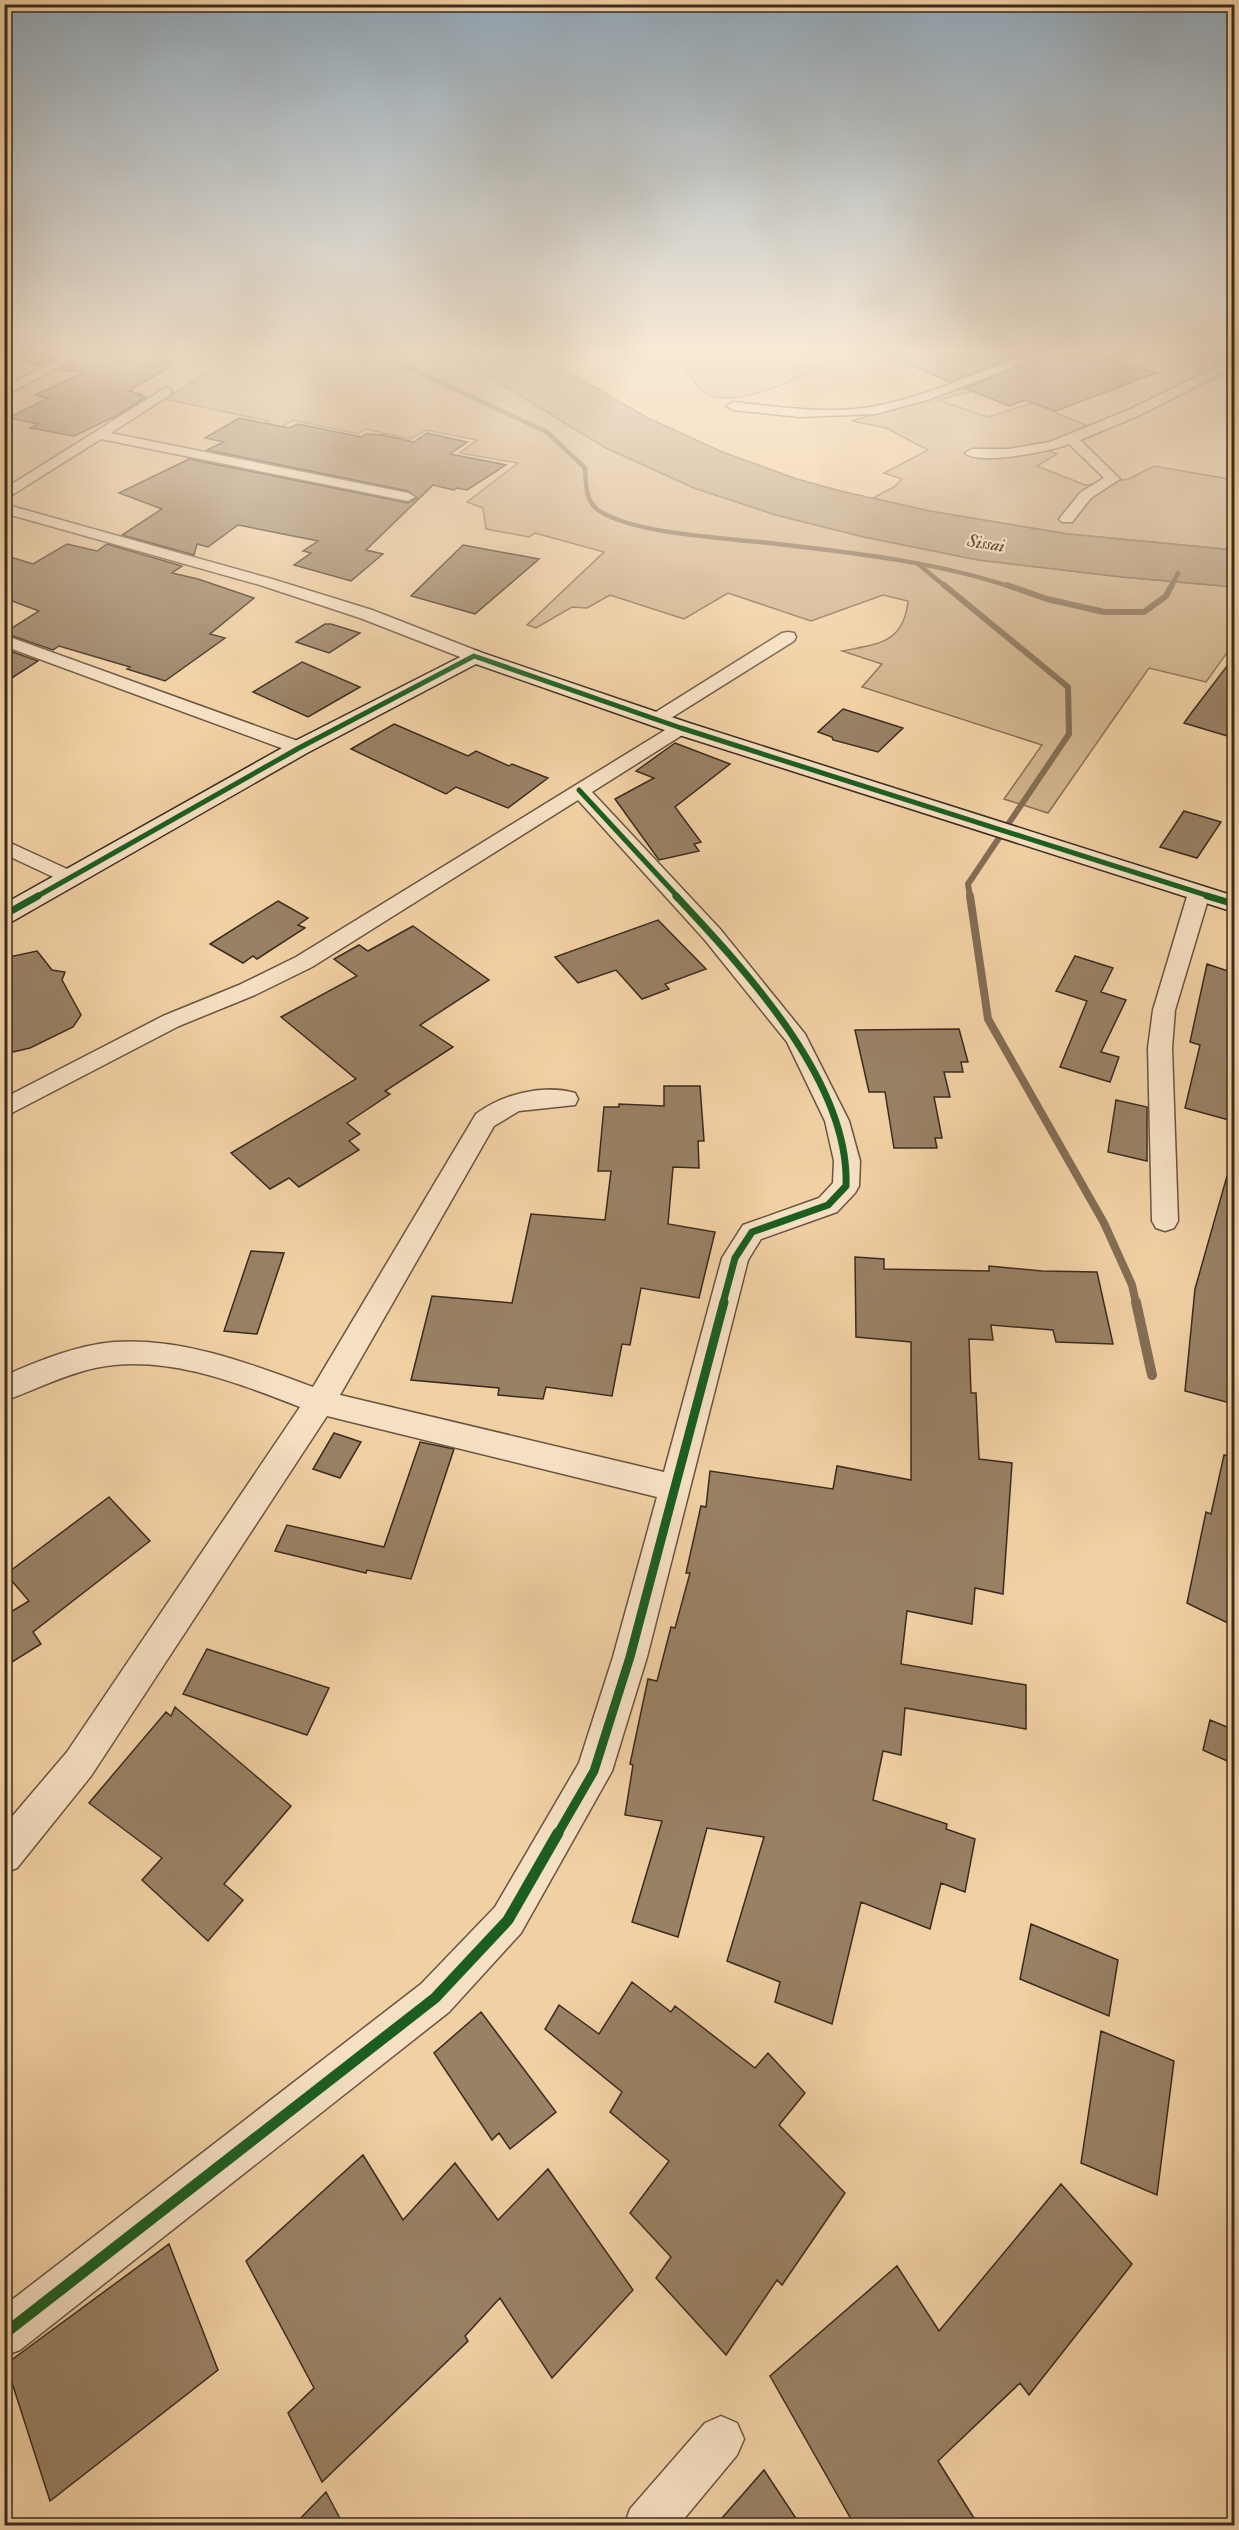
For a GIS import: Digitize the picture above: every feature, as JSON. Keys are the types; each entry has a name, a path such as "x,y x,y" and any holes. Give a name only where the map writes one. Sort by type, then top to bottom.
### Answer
{"street":[{"path":"4,496 50,467"},
{"path":"260,467 408,497"},
{"path":"1067,519 1086,495 1113,479 1101,467"},
{"path":"4,508 277,585 366,614 474,656 681,728 1234,904"},
{"path":"657,719 788,638"},
{"path":"4,640 298,748"},
{"path":"4,915 298,748 474,656"},
{"path":"4,1109 171,1021 247,990 304,962 681,728"},
{"path":"4,2334 435,1998 508,1920 594,1771 630,1657 735,1258 752,1232 828,1205 846,1186 847,1161 837,1121 797,1039 712,934 579,790"},
{"path":"4,846 71,878"},
{"path":"1165,1221 1160,1048 1164,1010 1199,893"},
{"path":"4,1855 79,1764 320,1402 484,1120 501,1106 518,1101 566,1099"},
{"path":"4,1389 65,1365 110,1353 164,1355 224,1366 320,1402 675,1488"},
{"path":"647,2526 721,2439"}],"shaded area":[{"path":"513,467 648,467 694,488 776,515 864,537 978,560 1122,577 1234,587 1234,643 1206,682 1149,668 1048,813 1004,799 1042,745 862,687 882,664 842,651 877,643 894,634 901,626 908,601 883,595 811,621 728,593 684,619 610,595 587,608 572,607 536,628 527,625 604,552 535,533 529,537 486,529 483,508 467,502"},
{"path":"895,467 1040,467 1085,485 1129,479 1152,467 1160,467 1234,480 1234,550 1068,534 929,511 873,498 894,487 902,479 884,473"}],"water":[{"name":"Sissai","path":"648,467 764,467 841,491 929,511 1068,534 1234,550 1234,587 1122,577 978,560 864,537 776,515 694,488"}],"building":[{"path":"172,467 229,467 408,503 417,498 408,491 291,467 503,467 467,490 457,488 454,490 433,485 366,550 383,554 351,581 294,565 311,553 303,551 318,541 238,525 208,547 197,544 194,555 122,535 162,509 119,493"},
{"path":"67,544 97,551 107,544 182,566 172,573 198,579 254,598 210,634 225,638 165,681 127,669 130,667 59,646 53,650 4,633 39,611 4,598 4,555 33,564"},
{"path":"463,545 539,559 475,614 411,596"},
{"path":"325,624 360,633 329,653 296,642"},
{"path":"4,649 38,661 4,683"},
{"path":"1234,657 1234,738 1184,723 1192,712"},
{"path":"302,662 360,687 308,717 253,692"},
{"path":"843,709 903,728 878,752 833,740 832,737 818,732"},
{"path":"394,724 468,756 476,751 509,766 512,764 548,778 508,808 456,787 446,794 351,749"},
{"path":"675,743 730,764 675,807 701,842 694,844 699,851 659,860 615,799 654,778 636,771"},
{"path":"1184,811 1221,822 1197,858 1160,847"},
{"path":"278,901 308,918 298,925 305,928 257,959 253,956 243,963 210,944"},
{"path":"658,920 706,969 665,984 669,989 642,999 616,970 578,983 555,957"},
{"path":"413,926 489,980 420,1025 453,1047 385,1091 390,1094 347,1123 360,1134 349,1141 359,1150 299,1187 289,1178 270,1189 231,1153 356,1079 281,1017 357,976 334,959 359,945 368,951"},
{"path":"37,951 52,970 65,972 62,980 81,1015 73,1027 30,1048 4,1054 4,958"},
{"path":"1075,956 1113,968 1101,992 1126,1000 1101,1052 1119,1057 1110,1082 1060,1067 1087,1001 1056,991"},
{"path":"1207,964 1234,973 1234,1093 1229,1120 1185,1108 1200,1045 1190,1042"},
{"path":"959,1029 968,1062 961,1062 963,1072 944,1072 950,1097 934,1097 942,1138 935,1138 937,1148 894,1148 885,1092 869,1092 855,1030"},
{"path":"664,1086 700,1086 704,1141 698,1141 699,1168 673,1167 668,1224 715,1232 699,1298 641,1288 630,1345 622,1344 612,1396 546,1387 543,1399 498,1395 499,1388 411,1380 432,1296 512,1303 531,1214 605,1220 611,1171 598,1171 604,1107 619,1107 619,1104 664,1106"},
{"path":"1116,1100 1147,1107 1147,1161 1108,1152"},
{"path":"1227,1176 1234,1177 1234,1404 1185,1391 1195,1289"},
{"path":"251,1251 284,1253 257,1334 224,1331"},
{"path":"855,1257 884,1259 884,1269 989,1271 989,1266 1042,1271 1097,1272 1113,1344 1056,1342 1053,1330 991,1325 993,1340 969,1339 971,1393 976,1393 979,1459 1012,1463 1003,1594 975,1588 972,1624 907,1611 901,1664 1026,1685 1026,1729 905,1708 901,1755 883,1751 873,1800 947,1824 946,1829 975,1839 965,1892 941,1883 930,1929 861,1902 832,2024 775,2002 780,1982 727,1961 764,1837 707,1828 678,1937 632,1922 662,1821 625,1815 633,1765 630,1764 648,1679 657,1681 671,1627 675,1628 690,1573 686,1573 701,1506 706,1507 710,1471 833,1489 837,1466 911,1480 911,1342 856,1337"},
{"path":"334,1433 361,1442 340,1478 313,1469"},
{"path":"420,1442 454,1449 411,1579 367,1570 366,1573 275,1551 287,1525 384,1547"},
{"path":"1224,1455 1234,1456 1234,1626 1187,1603 1206,1512 1211,1514"},
{"path":"109,1497 150,1541 33,1632 41,1644 4,1667 4,1616 29,1601 6,1574"},
{"path":"207,1649 329,1688 307,1735 183,1694"},
{"path":"175,1707 291,1806 224,1884 243,1900 208,1941 142,1880 162,1858 89,1803 166,1712 171,1716"},
{"path":"1210,1720 1234,1730 1227,1761 1203,1750"},
{"path":"1031,1924 1118,1960 1109,2016 1020,1979"},
{"path":"632,1982 671,2012 675,2006 755,2068 768,2053 805,2093 779,2125 845,2193 782,2285 777,2280 726,2355 656,2278 671,2257 630,2213 669,2161 610,2112 622,2092 545,2029 559,2005 599,2034"},
{"path":"481,2012 556,2112 510,2149 499,2133 492,2140 434,2053"},
{"path":"1101,2031 1174,2061 1157,2195 1081,2163"},
{"path":"363,2155 403,2220 455,2163 498,2220 548,2169 633,2290 552,2378 500,2298 465,2336 468,2341 322,2482 288,2413 314,2388 246,2261"},
{"path":"1061,2184 1132,2264 1029,2395 1020,2383 938,2461 979,2526 855,2526 770,2376 897,2266 939,2331"},
{"path":"169,2244 218,2370 50,2501 6,2364"},
{"path":"764,2470 801,2526 715,2526"},
{"path":"326,2492 344,2526 293,2526"}],"waterway":[{"path":"584,467 587,491 594,506 614,518 635,525 684,534 866,555 954,571 1011,587"},
{"path":"918,564 946,587"},
{"path":"1172,585 1178,573"},
{"path":"944,585 1068,687 1069,734 968,884 970,897"},
{"path":"1007,585 1047,599 1104,612 1144,612 1166,596 1172,585"},
{"path":"970,896 988,1019 1104,1223 1132,1285 1136,1303"},
{"path":"1136,1302 1152,1375"}],"cycle path":[{"path":"4,915 299,748 474,656 681,728 1234,904"},
{"path":"4,2334 435,1998 508,1920 594,1771 630,1657 735,1258 752,1232 828,1205 846,1186 847,1161 837,1121 797,1039 712,934 579,790"}]}
